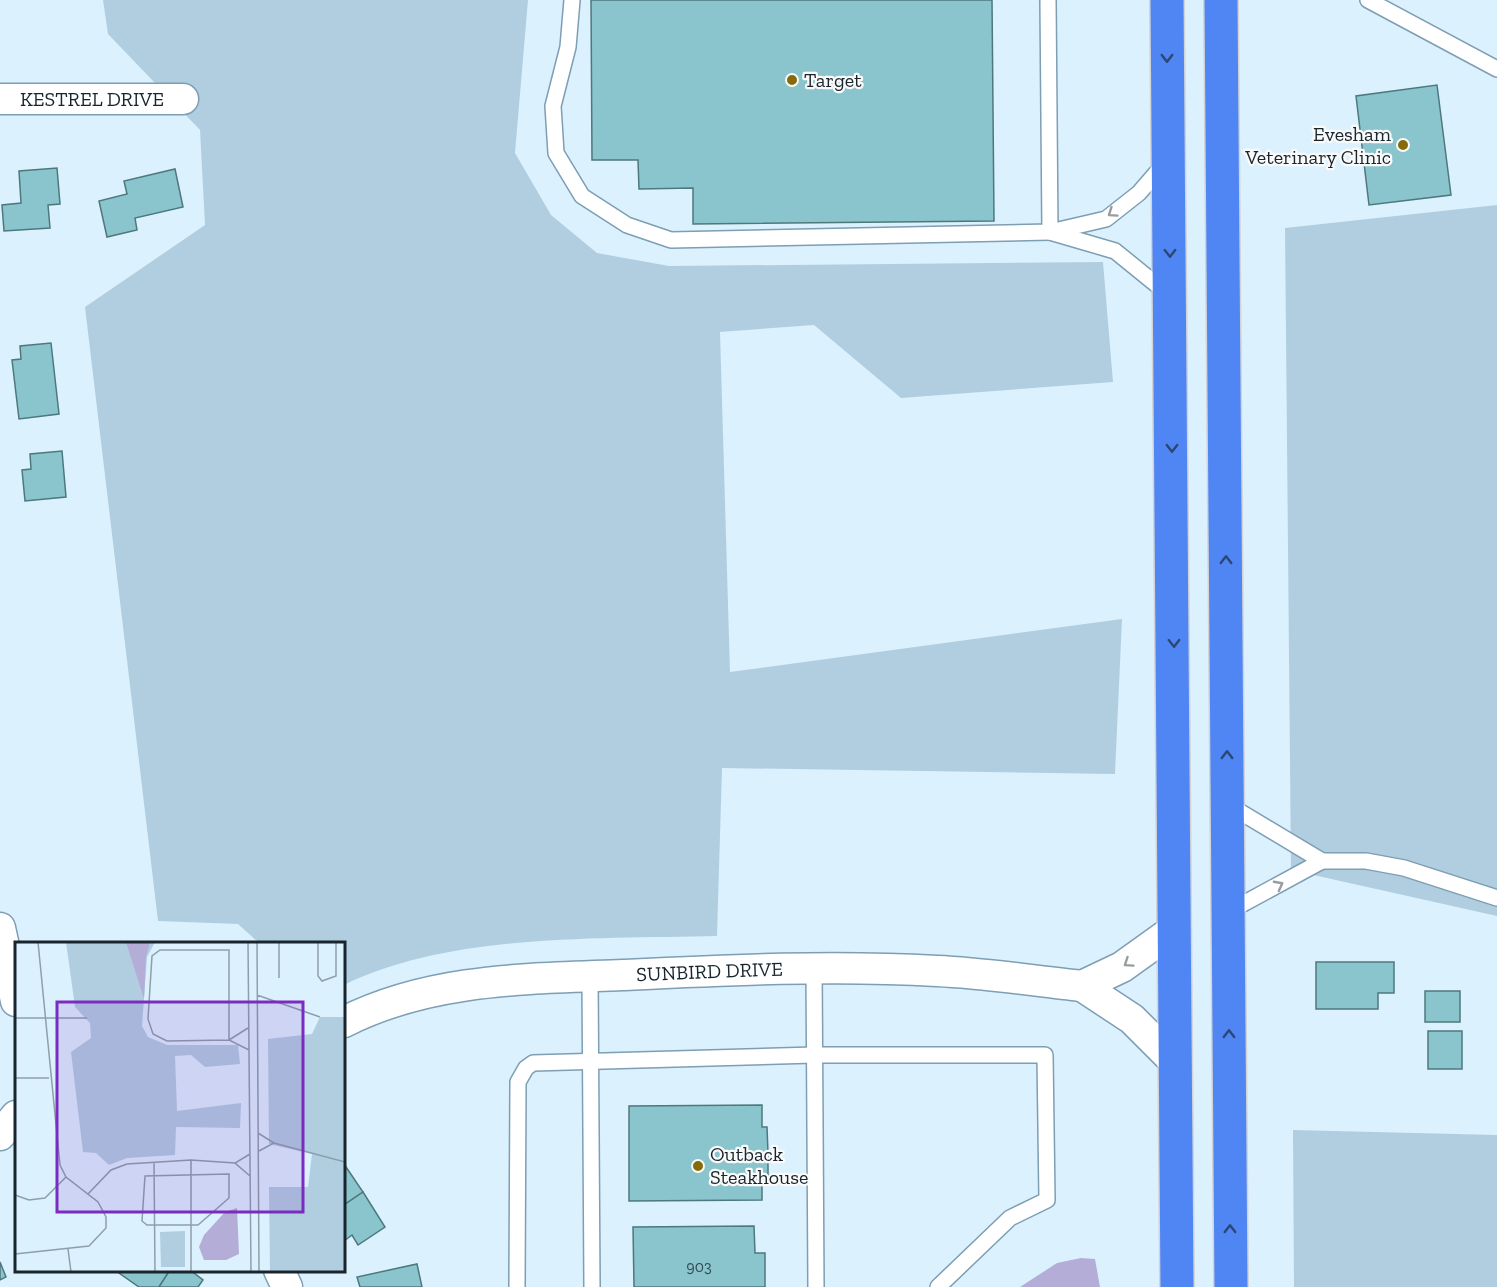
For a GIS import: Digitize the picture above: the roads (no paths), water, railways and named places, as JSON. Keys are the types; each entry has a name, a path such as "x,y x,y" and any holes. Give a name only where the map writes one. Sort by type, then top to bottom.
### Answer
{"highway":[{"path":"1167,0 1177,1287"},
{"path":"1221,0 1231,1287"}],"street":[{"name":"KESTREL DRIVE","path":"0,99 183,99"},
{"path":"0,928 15,996"},
{"path":"1082,986 1122,967 1175,929"},
{"name":"SUNBIRD DRIVE","path":"345,1022 425,991 459,985 590,976 814,968 939,971 1082,986 1132,1019 1175,1062"},
{"path":"0,1135 15,1117"},
{"path":"280,1272 287,1287"}],"lane":[{"path":"572,0 568,47 553,106 556,153 582,196 627,225 671,240 1050,232 1106,219 1139,193 1169,159"},
{"path":"1048,0 1050,232"},
{"path":"1368,0 1497,69"},
{"path":"1050,232 1115,251 1171,296"},
{"path":"1227,804 1322,861"},
{"path":"1228,912 1322,861 1366,861 1404,868 1497,898"},
{"path":"814,968 816,1287"},
{"path":"590,976 592,1287"},
{"path":"516,1287 518,1082 526,1068 533,1063 814,1055 1046,1055 1047,1200 1010,1218 938,1287"}],"place":[{"name":"Target","path":"792,80"},
{"name":"Evesham Veterinary Clinic","path":"1403,145"},
{"name":"Outback Steakhouse","path":"698,1166"}]}
